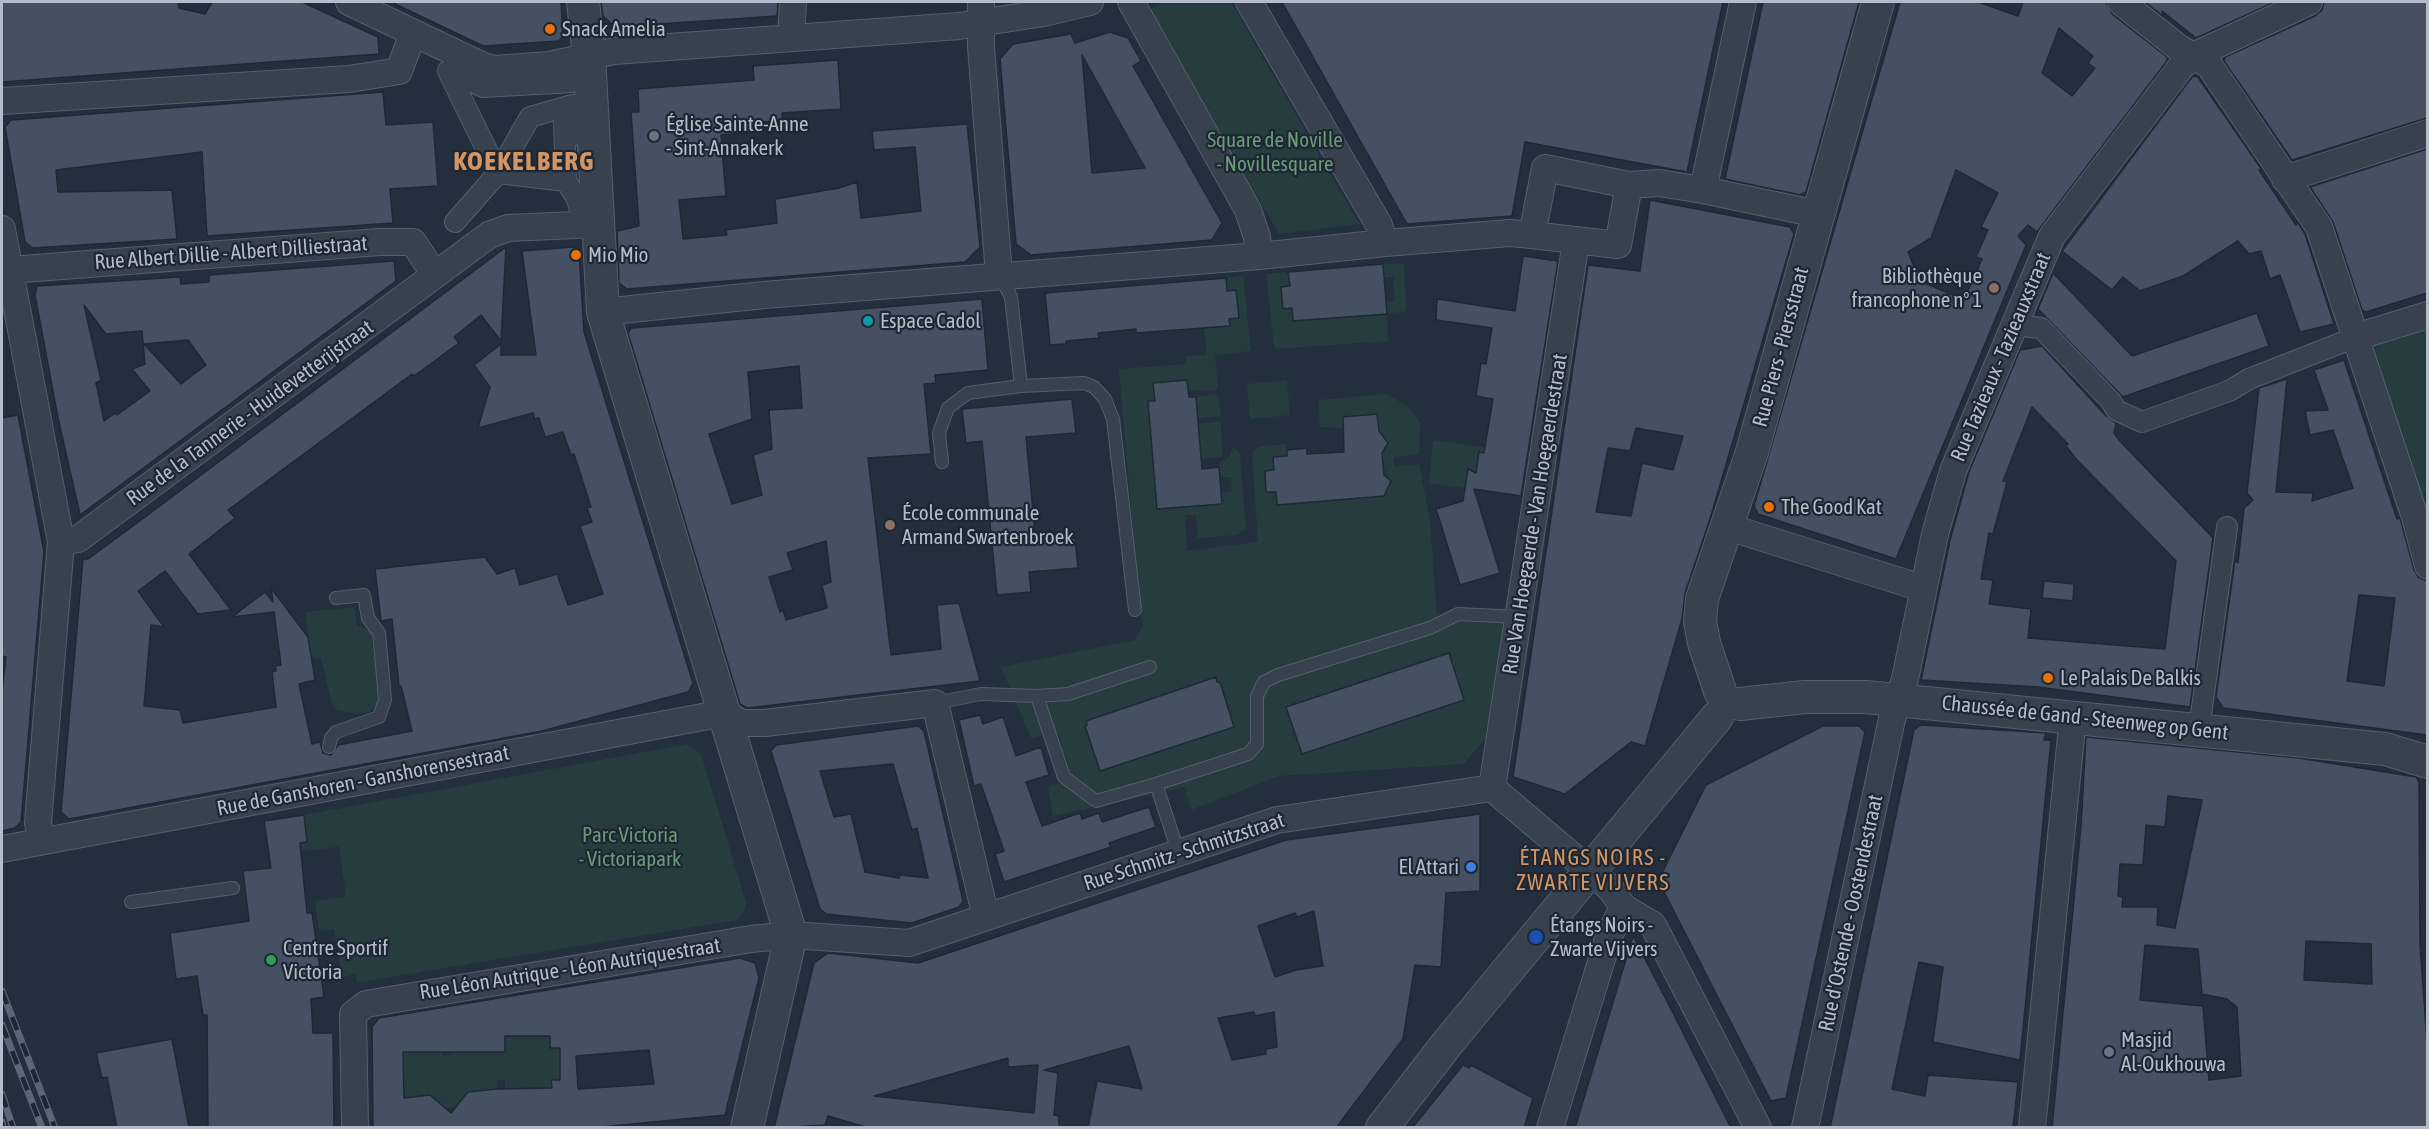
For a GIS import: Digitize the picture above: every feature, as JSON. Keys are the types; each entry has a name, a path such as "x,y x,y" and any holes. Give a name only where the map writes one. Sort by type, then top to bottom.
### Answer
{"street":[{"path":"349,2 495,69 549,65 578,71"},
{"path":"572,136 572,105 578,71 583,2"},
{"path":"791,38 793,2"},
{"path":"498,173 448,71 483,87 791,38 981,12 1044,14 1090,2"},
{"path":"1131,2 1248,210 1257,237 1259,256"},
{"path":"1249,2 1379,225 1385,243"},
{"path":"1703,190 1743,2"},
{"name":"Rue Piers - Piersstraat","path":"1726,704 1704,643 1700,621 1702,599 1752,452 1878,2"},
{"path":"2121,2 2193,56 2209,65 2319,227 2415,517 2427,566"},
{"path":"2193,56 2309,2"},
{"path":"981,12 999,274"},
{"path":"2,101 349,79 389,73 399,71 413,33"},
{"name":"Rue Tazieaux - Tazieauxstraat","path":"1898,700 1905,680 1922,588 1953,471 2052,236 2181,67 2193,56"},
{"path":"578,71 589,219 603,312 791,934 747,1128"},
{"path":"455,222 498,173 530,117 572,105"},
{"path":"572,105 564,119 566,181 589,219"},
{"path":"2285,179 2427,133"},
{"path":"1532,235 1545,168 1629,185 1659,183 1703,190 1818,214"},
{"path":"498,173 566,181"},
{"path":"603,312 999,274 1259,256 1510,233 1618,245 1629,185"},
{"name":"Rue de la Tannerie - Huidevetterijstraat","path":"61,542 78,539 489,234 508,228 589,219"},
{"path":"2,229 61,542 38,823 41,841"},
{"name":"Rue Van Hoegaerde - Van Hoegaerdestraat","path":"1492,788 1521,617 1576,241"},
{"name":"Rue Albert Dillie - Albert Dilliestraat","path":"9,270 380,242 413,242 435,275"},
{"path":"2014,325 2042,328 2111,401 2116,410 2142,422 2229,391 2249,379 2356,337 2427,315"},
{"path":"1728,526 1775,545 1879,578 1922,588"},
{"path":"2199,729 2227,527"},
{"name":"Chaussée de Gand - Steenweg op Gent","path":"1726,704 1805,697 1898,700 2385,749 2427,762"},
{"name":"Rue d'Ostende - Oostendestraat","path":"1805,1128 1898,700"},
{"path":"724,713 742,723 765,723 936,703 986,917"},
{"path":"1382,1128 1446,1045 1726,704"},
{"name":"Rue de Ganshoren - Ganshorensestraat","path":"2,849 335,779 724,713"},
{"path":"2032,1128 2073,716"},
{"path":"1492,788 1611,889 1623,907 1653,924 1758,1128"},
{"name":"Rue Schmitz - Schmitzstraat","path":"791,934 909,943 1178,851 1277,820 1492,788"},
{"path":"1550,1128 1609,936 1623,907"},
{"name":"Rue Léon Autrique - Léon Autriquestraat","path":"354,1128 353,1014 366,1004 572,967 791,934"}],"lane":[{"path":"999,274 1011,297 1021,386"},
{"path":"942,462 939,433 948,408 968,393 1021,386 1084,383 1094,387 1105,399 1113,419 1135,610"},
{"path":"329,747 331,738 336,732 380,717 385,700 380,633 368,618 364,595 336,598"},
{"path":"1037,696 1064,777 1096,801 1248,754 1257,744 1258,738 1257,696 1264,682 1278,675 1430,628 1458,614 1521,617"},
{"path":"936,703 981,694 1037,696 1068,694 1150,667"},
{"path":"1156,784 1178,851"},
{"path":"131,902 233,888"}],"green space":[{"name":"Square de Noville - Novillesquare","path":"1163,2 1231,2 1359,224 1279,234 1150,9"},
{"path":"1383,264 1404,264 1406,311 1387,314 1388,341 1276,349 1274,347 1266,274 1288,272 1290,286 1281,287 1283,308 1292,308 1293,321 1387,313 1386,302 1395,301 1393,277 1384,277"},
{"path":"1243,276 1251,351 1215,355 1218,388 1215,390 1188,391 1187,380 1153,383 1155,401 1148,402 1160,472 1154,473 1157,509 1222,504 1221,493 1232,491 1231,477 1220,477 1219,463 1229,458 1233,446 1240,455 1246,529 1236,535 1198,538 1196,515 1185,515 1187,551 1258,542 1252,455 1253,450 1260,446 1286,444 1287,456 1274,470 1265,472 1266,492 1276,492 1277,505 1385,495 1377,414 1343,417 1344,428 1320,427 1318,400 1387,394 1407,406 1420,422 1419,455 1394,457 1394,463 1395,467 1419,464 1430,520 1437,616 1503,622 1489,734 1464,764 1279,776 1191,810 1184,787 1053,816 1048,787 1072,780 1058,732 1031,738 1001,667 1135,640 1143,626 1119,369 1186,364 1185,356 1207,355 1204,328 1230,326 1229,319 1239,318 1237,290 1227,291 1226,278"},
{"path":"2427,329 2427,492 2418,495 2374,345"},
{"path":"1287,380 1290,415 1250,419 1247,384"},
{"path":"1218,394 1221,416 1198,418 1196,397"},
{"path":"1221,422 1222,457 1195,459 1198,424"},
{"path":"1433,440 1528,453 1479,452 1476,473 1468,472 1465,488 1429,483"},
{"path":"354,607 357,625 371,632 378,697 377,705 369,712 358,714 335,710 321,658 311,659 305,612"},
{"name":"Parc Victoria - Victoriapark","path":"687,744 701,754 746,902 744,911 737,920 357,983 356,974 342,977 334,929 319,931 315,901 346,896 339,847 301,851 300,843 307,842 304,815"},
{"path":"550,1034 560,1048 560,1080 551,1080 552,1092 505,1089 505,1080 497,1080 496,1103 475,1092 465,1096 466,1106 400,1111 399,1049 442,1051 443,1056 451,1056 452,1052 506,1048 503,1035"}],"building":[{"path":"2,2 178,2 179,8 205,14 212,2 302,2 378,37 379,54 2,82"},
{"path":"391,2 561,2 563,36 559,41 483,46"},
{"path":"601,2 778,2 777,16 615,27 603,16"},
{"path":"1282,2 1723,2 1687,172 1525,142 1512,216 1407,224"},
{"path":"1763,2 1859,2 1806,192 1800,195 1725,179"},
{"path":"1900,2 1978,2 2018,16 2023,2 2106,2 2112,14 2167,57 2167,61 2037,232 2028,225 2018,236 2026,245 1896,559 1758,514 1754,506","holes":["2059,28 2093,56 2088,63 2095,68 2072,96 2042,73","1956,170 1998,193 1981,227 1988,230 1976,257 1982,259 1964,300 1920,281 1908,252 1931,238"]},
{"path":"2145,2 2275,2 2196,38 2162,11 2163,16"},
{"path":"2324,2 2427,2 2427,118 2292,160 2224,61 2225,57 2315,16 2322,10"},
{"path":"1110,32 1128,38 1141,61 1133,66 1222,223 1212,240 1031,255 1016,244 1000,59 1013,44 1071,34 1075,43","holes":["1082,55 1145,168 1092,173"]},
{"path":"838,60 841,109 782,113 783,121 762,122 762,132 721,135 726,196 679,200 683,239 727,235 726,230 777,223 775,199 839,188 857,182 861,218 921,211 915,147 874,150 872,131 967,124 980,247 965,262 627,289 619,283 617,231 639,226 631,112 639,112 638,89 754,80 753,66"},
{"path":"2197,76 2262,170 2259,170 2296,225 2297,221 2305,234 2334,324 2300,332 2280,275 2270,279 2261,251 2249,254 2238,241 2183,276 2140,291 2123,277 2112,290 2062,251 2192,77"},
{"path":"383,92 386,125 433,122 438,186 390,189 393,223 207,236 202,152 56,170 58,192 172,190 177,239 33,248 25,242 5,127 11,120"},
{"path":"2427,149 2427,293 2366,312 2362,310 2333,222 2310,187"},
{"path":"1650,200 1790,227 1794,234 1710,519 1685,593 1682,619 1645,746 1631,742 1565,794 1513,777 1588,265 1640,271","holes":["1636,428 1683,436 1673,470 1642,463 1631,516 1596,512 1608,448 1630,451"]},
{"path":"506,247 501,341 481,315 454,337 459,343 414,376 412,374 228,510 235,518 189,554 231,610 198,614 165,571 138,591 164,627 151,625 144,706 180,710 183,723 276,707 272,672 276,671 275,666 281,665 274,612 232,617 265,592 273,602 271,588 308,637 315,680 299,684 312,744 320,742 323,753 331,755 338,745 412,731 401,686 399,686 392,619 381,621 375,569 485,557 497,574 515,568 520,585 557,574 568,605 603,594 580,526 592,522 587,508 591,507 574,454 571,455 563,432 545,437 539,418 535,419 533,413 478,428 490,387 474,365 501,344 501,355 536,355 522,251 573,247 579,252 584,332 693,683 688,692 542,731 69,819 61,812 83,559 88,559 133,526"},
{"path":"1523,256 1558,261 1521,496 1474,489 1500,573 1460,585 1436,509 1463,501 1468,469 1476,473 1479,452 1484,453 1493,399 1476,396 1481,363 1486,364 1492,328 1436,320 1437,299 1515,311"},
{"path":"394,261 396,281 80,515 58,418 35,295 37,286 180,277 181,284 209,282 209,275","holes":["84,305 106,334 142,331 145,364 132,369 150,391 117,415 115,413 104,421 96,383 101,380","188,340 206,365 181,384 144,344"]},
{"path":"1383,264 1387,314 1293,321 1292,308 1283,309 1281,287 1290,286 1288,272"},
{"path":"2053,273 2132,356 2257,313 2269,346 2123,397 2038,309"},
{"path":"1226,278 1227,291 1236,290 1239,318 1229,319 1230,326 1136,333 1136,329 1098,333 1099,338 1050,345 1045,293"},
{"path":"982,299 988,370 935,375 936,383 924,384 931,454 868,458 891,655 941,649 937,605 959,603 980,681 747,708 740,704 628,333 631,328","holes":["799,366 802,408 769,410 772,449 753,455 762,495 732,504 709,434 752,419 748,372","826,541 831,582 822,585 827,608 786,620 783,610 780,612 769,577 793,570 787,553"]},
{"path":"2042,346 2106,416 2116,423 2114,433 2119,440 2213,538 2190,707 2038,687 1921,680 1950,540 1969,472 2020,350","holes":["2032,407 2068,444 2066,446 2077,460 2176,561 2165,649 2028,638 2031,609 1989,604 1993,580 1981,579 1989,533 1993,534 2007,482 2003,481"]},
{"path":"2344,360 2397,519 2400,518 2414,570 2418,577 2427,581 2427,735 2223,708 2216,697 2235,560 2238,563 2244,508 2253,500 2247,493 2259,388 2287,379 2276,492 2313,493 2312,501 2353,488 2333,430 2310,435 2305,411 2328,410 2314,370","holes":["2359,595 2395,598 2384,686 2347,681"]},
{"path":"1187,380 1189,397 1196,397 1202,469 1219,467 1222,504 1157,509 1148,401 1155,401 1153,383"},
{"path":"1072,399 1076,433 1026,437 1036,542 1075,538 1078,568 1029,572 1031,592 997,595 982,441 966,443 962,409"},
{"path":"1377,414 1379,431 1388,443 1382,453 1384,475 1391,481 1384,496 1277,505 1276,492 1266,492 1265,471 1274,470 1273,457 1287,456 1287,450 1307,448 1307,454 1344,452 1343,417"},
{"path":"18,415 44,552 21,822 15,828 2,831 2,693 6,657 2,656 2,418"},
{"path":"2044,581 2074,584 2073,601 2042,598"},
{"path":"1449,653 1464,700 1302,754 1286,707"},
{"path":"1216,677 1217,682 1220,682 1234,727 1100,771 1085,726 1086,721"},
{"path":"980,715 983,724 1003,717 1016,756 1041,747 1049,775 1026,782 1042,826 1080,813 1082,819 1099,813 1102,822 1149,807 1156,827 1109,843 1111,847 1004,882 995,854 1004,851 981,784 974,786 959,720"},
{"path":"1921,725 2046,733 2044,740 2051,740 2020,1060 1933,1042 1943,967 1919,962 1892,1089 1925,1096 1928,1075 2018,1082 2013,1128 1830,1128 1914,730"},
{"path":"918,726 924,731 963,901 959,907 912,923 826,914 820,909 771,751 776,745","holes":["893,764 912,830 917,828 928,878 900,875 899,878 865,872 851,814 834,817 820,771"]},
{"path":"1823,726 1859,726 1865,732 1786,1098 1771,1101 1660,884 1660,877 1706,785"},
{"path":"2086,737 2299,758 2416,777 2419,782 2420,944 2427,1042 2427,1128 2052,1128 2081,826","holes":["2168,796 2202,800 2175,928 2157,925 2158,907 2122,907 2123,897 2118,896 2120,864 2143,865 2146,825 2165,827","2306,941 2371,944 2372,984 2304,980","2145,945 2198,949 2202,994 2227,999 2237,1007 2241,1076 2209,1080 2203,1006 2140,1000"]},
{"path":"1480,814 1480,891 1446,893 1441,967 1415,965 1403,1039 1336,1128 1088,1128 1097,1081 1142,1089 1129,1046 1044,1070 1058,1073 1054,1115 1059,1116 1059,1128 869,1128 828,1116 825,1125 774,1128 814,963 828,953 918,963 1286,840","holes":["1314,911 1323,966 1296,970 1275,977 1258,926 1295,913 1297,917","1254,1012 1255,1016 1274,1012 1277,1047 1266,1049 1266,1054 1232,1060 1218,1018","1008,1058 1008,1067 1038,1065 1034,1113 874,1096"]},
{"path":"304,815 307,842 300,843 307,913 312,913 324,997 311,999 313,1033 333,1033 334,1128 208,1128 207,1015 203,1015 197,976 176,979 170,933 249,921 243,871 271,868 264,821"},
{"path":"1633,936 1673,1013 1731,1128 1575,1128"},
{"path":"740,958 755,963 759,978 725,1115 591,1128 373,1128 372,1027 379,1018","holes":["505,1036 550,1036 550,1048 560,1048 560,1080 551,1080 552,1088 468,1092 451,1113 430,1095 404,1098 403,1052 505,1052","649,1050 654,1084 578,1089 576,1056"]},
{"path":"172,1039 189,1128 117,1128 107,1077 102,1078 96,1053"},
{"path":"1463,1065 1469,1068 1471,1065 1533,1098 1524,1128 1412,1128"}],"railway":[{"path":"2,991 55,1128"},
{"path":"2,1025 42,1128"},
{"path":"2,1094 13,1128"},
{"path":"2,1122 3,1128"}],"place":[{"name":"Snack Amelia","path":"550,29"},
{"name":"Église Sainte-Anne - Sint-Annakerk","path":"654,136"},
{"name":"Mio Mio","path":"576,255"},
{"name":"Bibliothèque francophone n° 1","path":"1994,288"},
{"name":"Espace Cadol","path":"868,321"},
{"name":"The Good Kat","path":"1769,507"},
{"name":"École communale Armand Swartenbroek","path":"890,525"},
{"name":"Le Palais De Balkis","path":"2048,678"},
{"name":"El Attari","path":"1471,867"},
{"name":"Étangs Noirs - Zwarte Vijvers","path":"1536,937"},
{"name":"Centre Sportif Victoria","path":"271,960"},
{"name":"Masjid Al-Oukhouwa","path":"2109,1052"}],"district":[{"name":"KOEKELBERG","path":"524,161"},
{"name":"ÉTANGS NOIRS - ZWARTE VIJVERS","path":"1593,870"}]}
